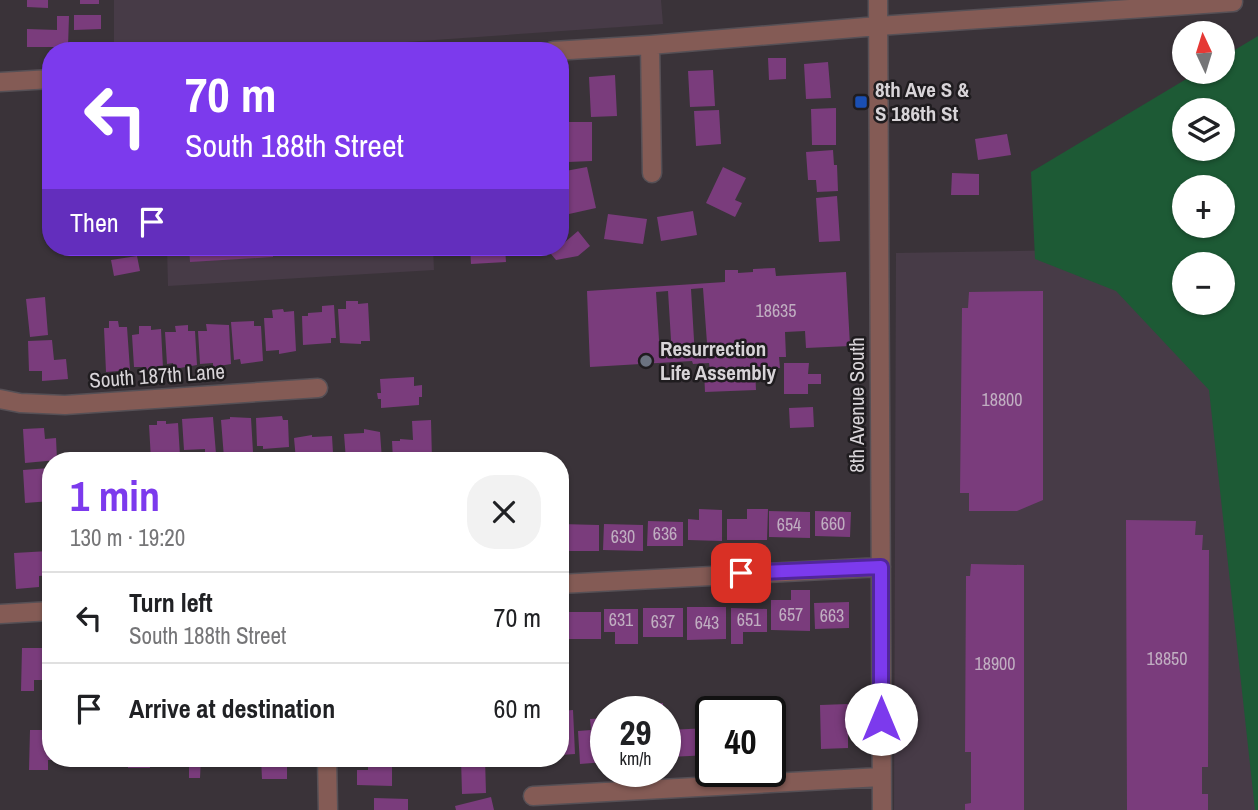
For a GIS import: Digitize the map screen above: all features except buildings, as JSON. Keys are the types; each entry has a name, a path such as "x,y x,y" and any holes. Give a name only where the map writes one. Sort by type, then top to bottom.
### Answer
{"street":[{"name":"8th Avenue South","path":"878,0 882,810"},
{"path":"569,50 1233,2"},
{"path":"650,45 652,173"},
{"path":"0,82 42,80"},
{"name":"South 187th Lane","path":"0,399 20,403 65,405 318,388"},
{"path":"569,584 881,567"},
{"path":"0,614 42,612"},
{"path":"327,767 328,810"},
{"path":"533,796 881,778"}],"shaded area":[{"path":"114,0 661,0 663,24 406,42 114,42"},
{"path":"1072,250 1218,366 1258,810 894,810 896,253"},
{"path":"167,256 433,256 434,270 168,286"}],"green space":[{"path":"1258,36 1258,810 1255,810 1209,390 1116,291 1035,259 1031,172 1178,84 1236,84 1236,49"}],"place":[{"name":"8th Ave S & S 186th St","path":"861,102"},
{"name":"Resurrection Life Assembly","path":"646,361"}],"route":[{"path":"741,573 881,567 881,719"}]}
